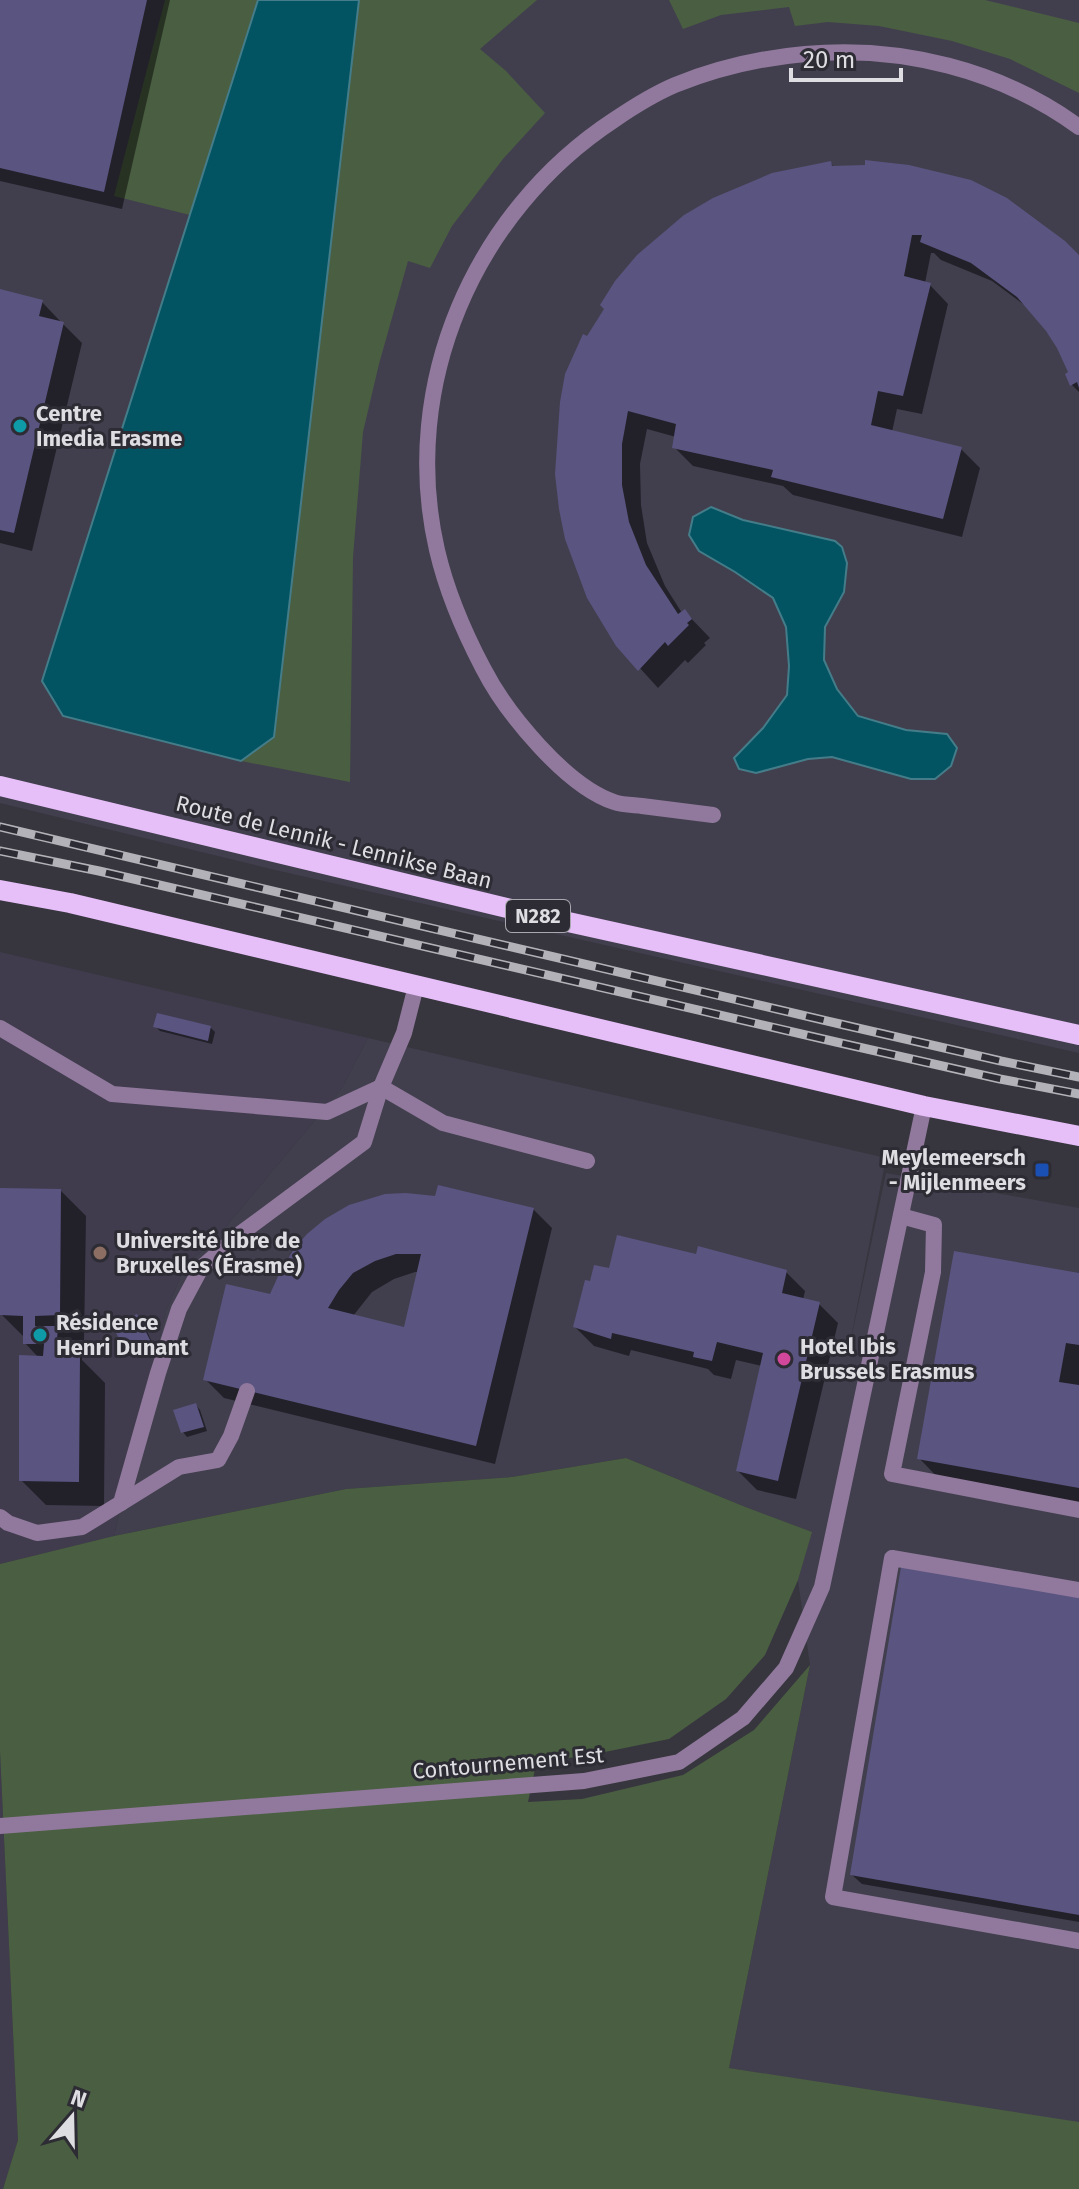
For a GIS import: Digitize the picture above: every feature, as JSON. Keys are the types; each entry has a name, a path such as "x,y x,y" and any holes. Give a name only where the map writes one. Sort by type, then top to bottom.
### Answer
{"main road":[{"name":"Route de Lennik - Lennikse Baan","path":"0,786 532,914 1079,1035"},
{"path":"0,890 70,903 924,1106 1079,1136"}],"street":[{"path":"713,815 615,802 575,781 513,715 490,682 462,628 436,548 430,509 428,461 430,418 439,370 453,321 472,278 498,233 524,199 554,166 591,135 633,107 674,86 727,67 772,57 834,51 921,59 977,74 1019,91 1079,127"},
{"path":"121,1503 179,1309 201,1268 240,1234 364,1142 381,1087 404,1033 416,986"},
{"path":"0,1028 112,1094 327,1112 381,1087"},
{"path":"381,1087 443,1123 587,1161"},
{"name":"Contournement Est","path":"0,1826 584,1781 679,1762 743,1718 786,1668 822,1587 924,1106"},
{"path":"901,1216 934,1225 933,1272 892,1474 1079,1510"},
{"path":"0,1517 37,1533 82,1527 179,1467 218,1460 231,1436 247,1391"},
{"path":"1079,1590 892,1558 833,1897 1079,1941"}],"shaded area":[{"path":"0,0 1079,0 1079,1053 271,869 0,803"},
{"name":"Université libre de Bruxelles (Érasme)","path":"0,952 368,1038 342,1088 213,1242 186,1264 166,1311 114,1536 0,1564"},
{"path":"368,1038 886,1158 846,1363 886,1173 1079,1208 1079,2125 729,2068 810,1665 798,1580 811,1532 626,1458 512,1477 346,1489 114,1536 166,1311 186,1264 213,1242 342,1088"},
{"path":"0,1751 18,2140 3,2189 0,2189"}],"green space":[{"path":"165,0 258,0 190,215 114,196"},
{"path":"359,0 537,0 480,49 506,71 545,113 503,159 452,226 430,268 408,261 363,432 353,557 350,782 241,761 274,737"},
{"path":"669,0 985,0 1079,23 1079,93 1010,59 952,41 879,26 828,22 795,26 789,7 721,15 683,29"},
{"path":"626,1458 812,1532 798,1580 765,1655 726,1699 669,1739 580,1757 537,1760 528,1802 582,1799 683,1775 754,1730 810,1665 729,2068 1079,2122 1079,2189 3,2189 18,2140 0,1751 0,1564 114,1536 346,1489 512,1477"}],"water":[{"path":"258,0 359,0 274,737 241,761 63,716 42,681"},
{"path":"711,507 743,520 835,541 842,547 847,563 844,592 825,627 824,660 837,689 858,716 906,730 947,734 957,748 951,766 935,779 911,779 832,757 808,759 756,773 739,769 734,758 763,728 787,695 789,666 786,627 773,598 699,551 689,535 693,517"}],"building":[{"path":"0,0 147,0 104,192 0,168"},
{"path":"865,160 909,165 971,180 1007,198 1079,255 1079,388 1077,382 1070,386 1065,374 1068,372 1057,348 1017,297 971,263 920,242 922,235 912,235 904,276 931,283 903,396 878,391 871,425 962,447 943,519 771,477 773,470 672,448 676,424 628,411 622,444 622,485 629,522 646,565 678,614 685,609 692,619 668,646 665,642 638,671 616,646 587,598 565,539 555,474 565,374 583,334 587,336 604,309 600,305 615,281 637,255 684,215 713,198 772,173 831,161 832,166 865,165"},
{"name":"Centre Imedia Erasme","path":"0,289 43,300 39,316 64,322 14,533 0,530"},
{"path":"157,1013 211,1026 208,1041 153,1027"},
{"path":"438,1185 534,1208 476,1446 203,1380 226,1284 270,1294 294,1249 325,1219 349,1205 385,1194 435,1196","holes":["396,1254 421,1254 404,1327 328,1308 353,1273"]},
{"name":"Résidence Henri Dunant","path":"0,1188 61,1189 60,1315 35,1316 35,1326 58,1326 56,1354 80,1356 79,1482 19,1481 19,1355 43,1356 44,1344 23,1344 23,1316 0,1315"},
{"name":"Hotel Ibis Brussels Erasmus","path":"617,1235 696,1254 698,1246 787,1270 782,1293 820,1302 778,1481 736,1471 763,1353 717,1342 712,1361 693,1357 694,1352 612,1333 611,1339 573,1327 585,1280 590,1281 594,1265 609,1268"},
{"path":"954,1251 1079,1273 1079,1345 1066,1343 1059,1382 1079,1385 1079,1488 917,1459"},
{"path":"137,1314 151,1342 126,1354 113,1326"},
{"path":"196,1403 204,1427 181,1433 173,1410"},
{"path":"901,1567 1079,1597 1079,1915 850,1875"}],"railway":[{"path":"0,827 1079,1077"},
{"path":"0,851 99,871 1000,1079 1079,1094"}],"place":[{"name":"Centre Imedia Erasme","path":"20,426"},
{"name":"Meylemeersch - Mijlenmeers","path":"1042,1170"},
{"name":"Université libre de Bruxelles (Érasme)","path":"100,1253"},
{"name":"Résidence Henri Dunant","path":"40,1335"},
{"name":"Hotel Ibis Brussels Erasmus","path":"784,1359"}]}
